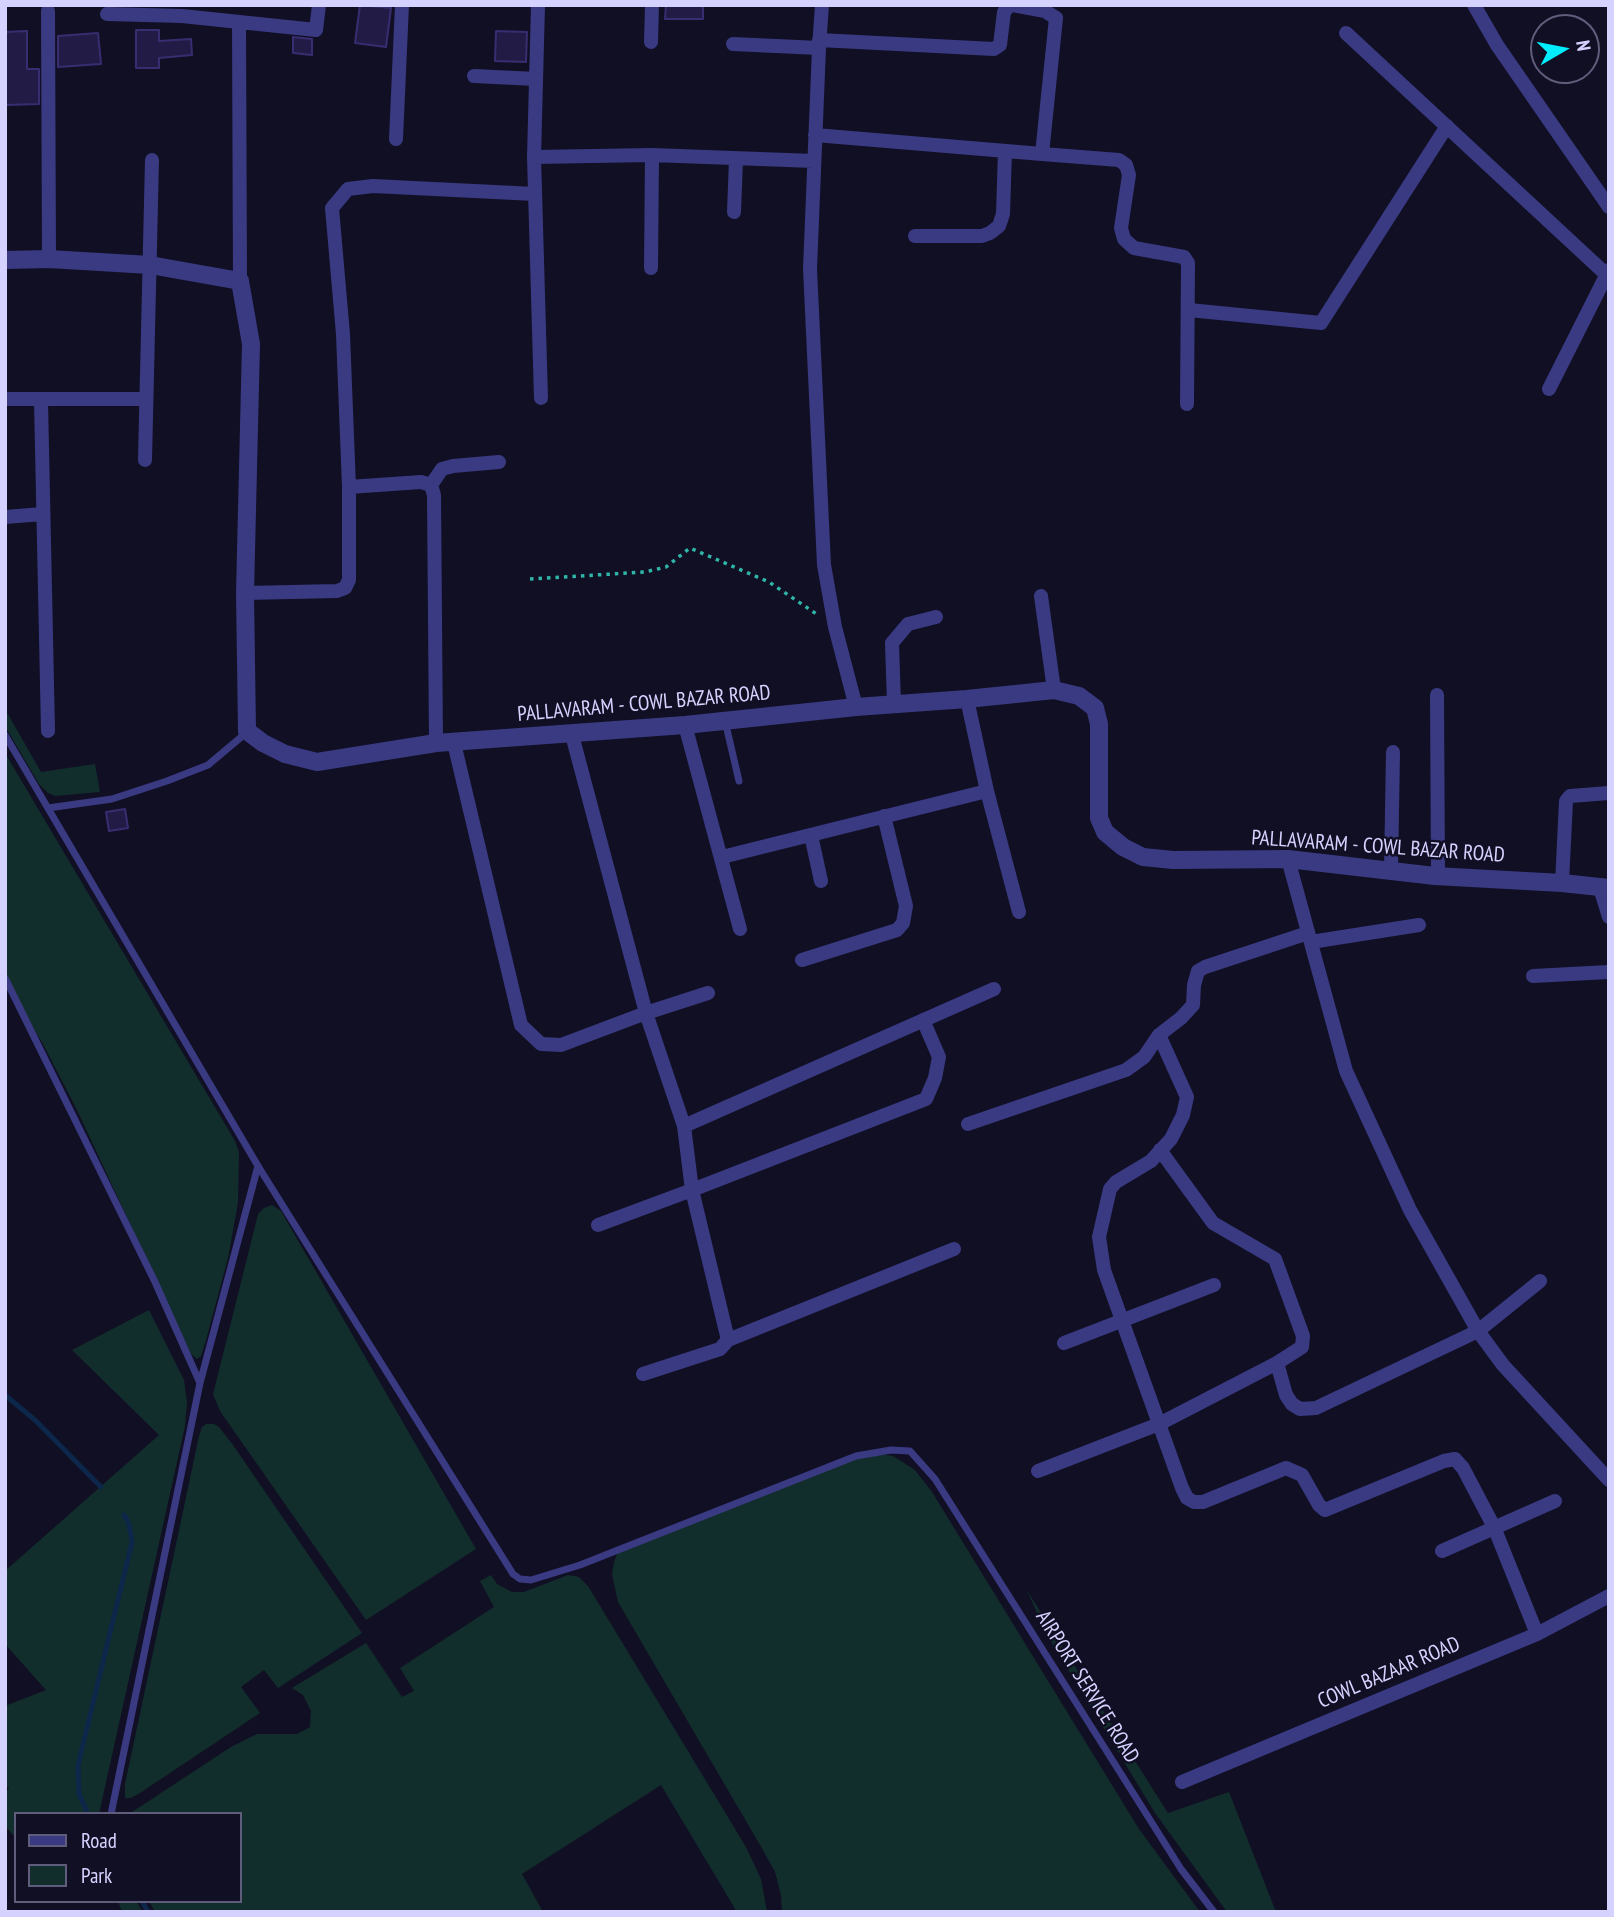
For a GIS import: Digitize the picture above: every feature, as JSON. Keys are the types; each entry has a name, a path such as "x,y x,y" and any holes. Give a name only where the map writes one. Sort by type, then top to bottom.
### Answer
{"street":[{"path":"107,14 183,11 239,23 316,30 319,5"},
{"path":"396,139 402,5"},
{"path":"538,5 534,157 541,398"},
{"path":"651,42 652,5"},
{"path":"822,5 810,269 824,565 835,627 856,707"},
{"path":"1474,5 1497,45 1609,207"},
{"path":"733,44 994,49 1000,45 1008,6 1045,11 1056,18 1042,154"},
{"path":"48,10 49,259"},
{"path":"239,23 240,281 251,344 245,593 247,731"},
{"path":"1346,33 1608,273 1549,389"},
{"path":"474,76 536,79"},
{"path":"1189,310 1321,323 1447,126"},
{"path":"815,135 1119,160 1126,165 1129,175 1121,228 1124,239 1134,248 1184,257 1188,262 1187,404"},
{"path":"915,236 982,236 999,226 1003,214 1005,150"},
{"path":"534,157 652,155 814,161"},
{"path":"650,268 652,155"},
{"path":"734,212 736,159"},
{"path":"145,460 152,160"},
{"path":"245,593 337,591 345,588 349,580 349,487 343,334 332,208 348,189 373,186 535,194"},
{"path":"5,260 49,259 149,265 240,281"},
{"path":"5,400 146,399"},
{"path":"41,401 48,731"},
{"path":"431,485 442,469 499,462"},
{"path":"349,487 421,482 431,485"},
{"path":"431,485 434,495 445,743 520,1025 541,1044 561,1045 708,993"},
{"path":"5,517 43,514"},
{"path":"1041,596 1054,690"},
{"path":"894,704 892,643 908,624 936,617"},
{"name":"PALLAVARAM - COWL BAZAR ROAD","path":"247,731 285,754 317,762 445,743 572,735 1054,690 1079,696 1095,708 1099,724 1099,818 1105,832 1123,847 1143,857 1173,860 1288,859 1438,876 1604,888"},
{"path":"1437,695 1438,876"},
{"path":"967,699 987,791 1019,912"},
{"path":"685,725 740,929"},
{"path":"572,735 646,1013 684,1126 692,1190 728,1340"},
{"path":"1391,870 1393,752"},
{"path":"722,857 987,791"},
{"path":"1562,883 1566,801 1570,796 1609,793"},
{"path":"803,960 897,930 903,923 906,906 884,816"},
{"path":"811,835 821,881"},
{"path":"1288,859 1346,1071 1410,1210 1478,1331 1503,1365 1609,1480"},
{"path":"1604,888 1609,917"},
{"path":"968,1124 1126,1070 1144,1057 1159,1035 1193,1005 1198,971 1205,967 1310,938 1419,925"},
{"path":"1533,976 1609,972"},
{"path":"684,1126 994,989"},
{"path":"598,1225 926,1099 935,1078 939,1057 923,1020"},
{"path":"1159,1035 1187,1097 1183,1115 1171,1139 1151,1161 1116,1182 1110,1189 1099,1237 1104,1270 1187,1498 1194,1502 1203,1502 1286,1468 1302,1475 1319,1505 1325,1510 1444,1461 1455,1459 1494,1527 1537,1634"},
{"path":"1038,1471 1159,1423 1277,1363 1302,1347 1303,1336 1275,1259 1213,1223 1160,1150"},
{"path":"643,1374 720,1349 728,1340 954,1249"},
{"path":"1277,1363 1286,1395 1292,1404 1307,1410 1478,1331 1540,1281"},
{"path":"1064,1343 1214,1285"},
{"path":"1442,1551 1555,1501"},
{"name":"COWL BAZAAR ROAD","path":"1182,1782 1537,1634 1609,1596"}],"lane":[{"path":"725,721 739,781"},
{"path":"48,808 122,797 167,781 208,765 247,731"},
{"path":"5,735 258,1166 200,1383 111,1812"},
{"path":"5,978 155,1282 200,1383"},
{"name":"AIRPORT SERVICE ROAD","path":"258,1166 513,1574 520,1579 531,1580 580,1565 856,1456 891,1450 910,1451 935,1479 1181,1868 1214,1912"}],"path":[{"path":"530,579 645,572 666,567 690,548 769,582 835,627"}],"green space":[{"path":"5,709 41,772 95,764 100,792 55,796 48,793 39,784 5,726"},
{"path":"5,753 235,1141 239,1152 238,1203 228,1258 206,1340 201,1356 197,1359 191,1354 76,1108 43,1044 5,981"},
{"path":"272,1205 281,1211 476,1549 366,1620 220,1411 213,1394 258,1214"},
{"path":"149,1310 184,1380 187,1402 185,1426 99,1812 14,1812 14,1836 5,1826 5,1792 9,1789 5,1784 5,1706 46,1690 5,1644 5,1571 159,1435 72,1350"},
{"path":"206,1424 219,1427 233,1445 362,1633 278,1688 264,1670 241,1687 260,1713 140,1793 125,1798 125,1784 199,1436"},
{"path":"867,1452 893,1456 915,1470 932,1492 1139,1829 1200,1912 782,1912 775,1872 618,1602 612,1574 614,1562 618,1552"},
{"path":"491,1575 497,1584 512,1592 524,1592 568,1575 579,1577 588,1586 746,1847 761,1879 767,1912 737,1912 661,1785 522,1874 543,1912 155,1912 150,1903 242,1903 242,1812 132,1812 231,1747 257,1734 297,1734 310,1727 311,1711 303,1695 292,1688 366,1643 402,1697 414,1691 400,1668 494,1607 480,1581"},
{"path":"1026,1589 1168,1813 1229,1792 1276,1912 1227,1912 1155,1813 1049,1638"},
{"path":"119,1903 137,1903 143,1912 122,1912"}],"building":[{"path":"360,5 391,8 386,47 355,43"},
{"path":"666,5 703,5 703,19 665,19"},
{"path":"136,30 159,30 159,41 191,39 192,55 159,58 159,68 136,68"},
{"path":"27,31 27,69 39,69 39,104 6,105 5,32"},
{"path":"496,31 527,32 526,62 495,61"},
{"path":"98,33 101,64 58,67 58,36"},
{"path":"293,37 312,39 312,55 293,53"},
{"path":"125,809 128,828 109,831 106,812"}],"waterway":[{"path":"5,1395 36,1421 101,1487"},
{"path":"87,1812 79,1794 78,1765 132,1542 129,1524 124,1515"},
{"path":"143,1903 148,1912"}]}
